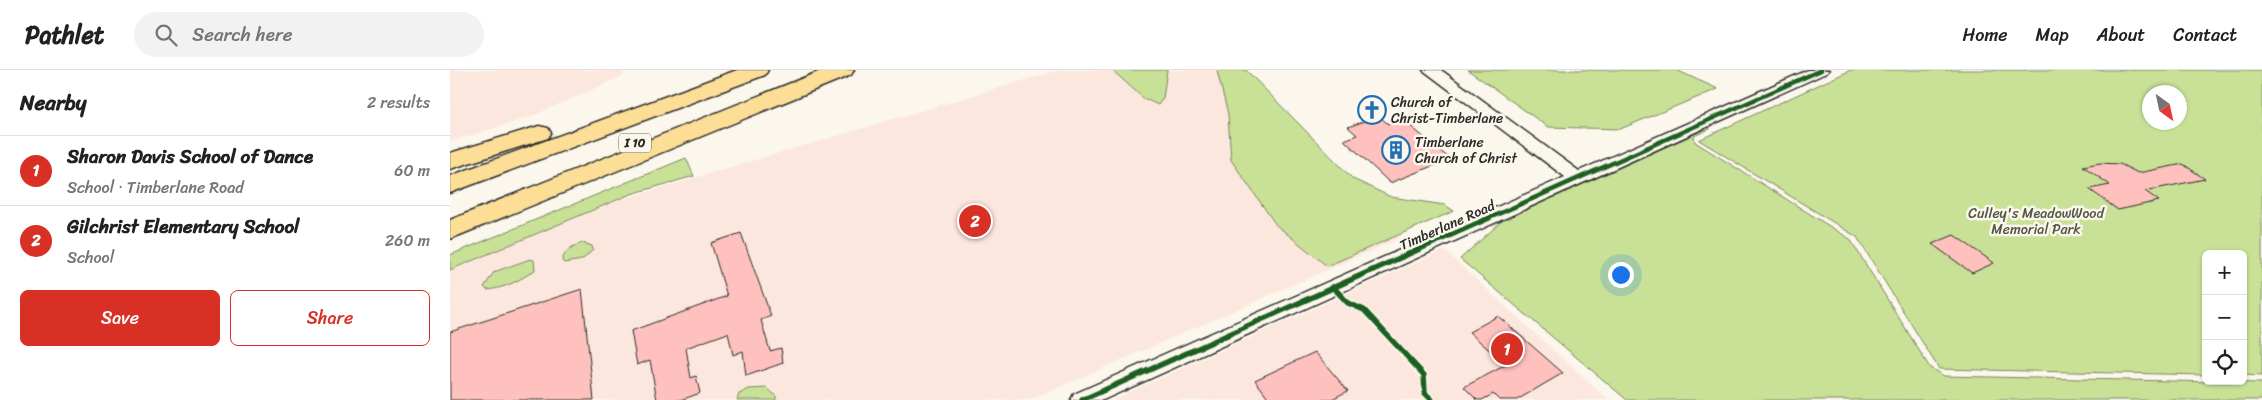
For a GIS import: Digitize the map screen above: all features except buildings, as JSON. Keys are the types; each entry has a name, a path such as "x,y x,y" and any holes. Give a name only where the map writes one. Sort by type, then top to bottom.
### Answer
{"highway":[{"path":"450,161 590,116 722,70"},
{"name":"I 10","path":"450,185 757,70"},
{"name":"I 10","path":"450,213 819,70"},
{"path":"450,230 843,70"}],"street":[{"path":"1431,70 1578,179"},
{"name":"Timberlane Road","path":"1082,400 1821,70"}],"shaded area":[{"path":"450,70 623,70 623,76 530,117 450,142"},
{"path":"1059,70 1225,70 1400,238 1030,400 450,400 450,271 610,203"},
{"path":"1444,250 1608,400 1112,400"}],"green space":[{"path":"1112,70 1167,70 1163,98 1158,105 1143,98"},
{"path":"1246,70 1353,179 1391,197 1445,205 1454,211 1327,266 1276,225 1231,160 1228,114 1217,71"},
{"path":"1468,70 1676,70 1718,89 1620,129 1548,127"},
{"name":"Culley's MeadowWood Memorial Park","path":"1851,70 2262,70 2262,376 2247,375 2247,250 2202,250 2202,375 1939,369 1857,237 1699,140"},
{"path":"1710,127 1710,129 1694,136 1695,142 1850,239 1930,368 1944,376 2202,382 2202,385 2262,383 2262,400 1627,400 1460,259 1503,220"},
{"path":"686,158 694,176 631,194 450,270 450,255"},
{"path":"583,243 592,246 593,250 582,260 564,263 562,261 570,249"},
{"path":"530,259 534,260 535,270 524,277 500,287 487,290 484,287 494,272"},
{"path":"767,388 776,396 776,400 737,400 739,394 749,389"}],"cycle path":[{"path":"1082,400 1821,70"},
{"path":"1333,287 1348,303 1364,310 1424,375 1425,393 1432,400"}],"place":[{"name":"Church of Christ-Timberlane","path":"1372,110"},
{"name":"Timberlane Church of Christ","path":"1396,150"},
{"name":"Gilchrist Elementary School","path":"975,221"},
{"name":"Sharon Davis School of Dance","path":"1507,349"}]}
